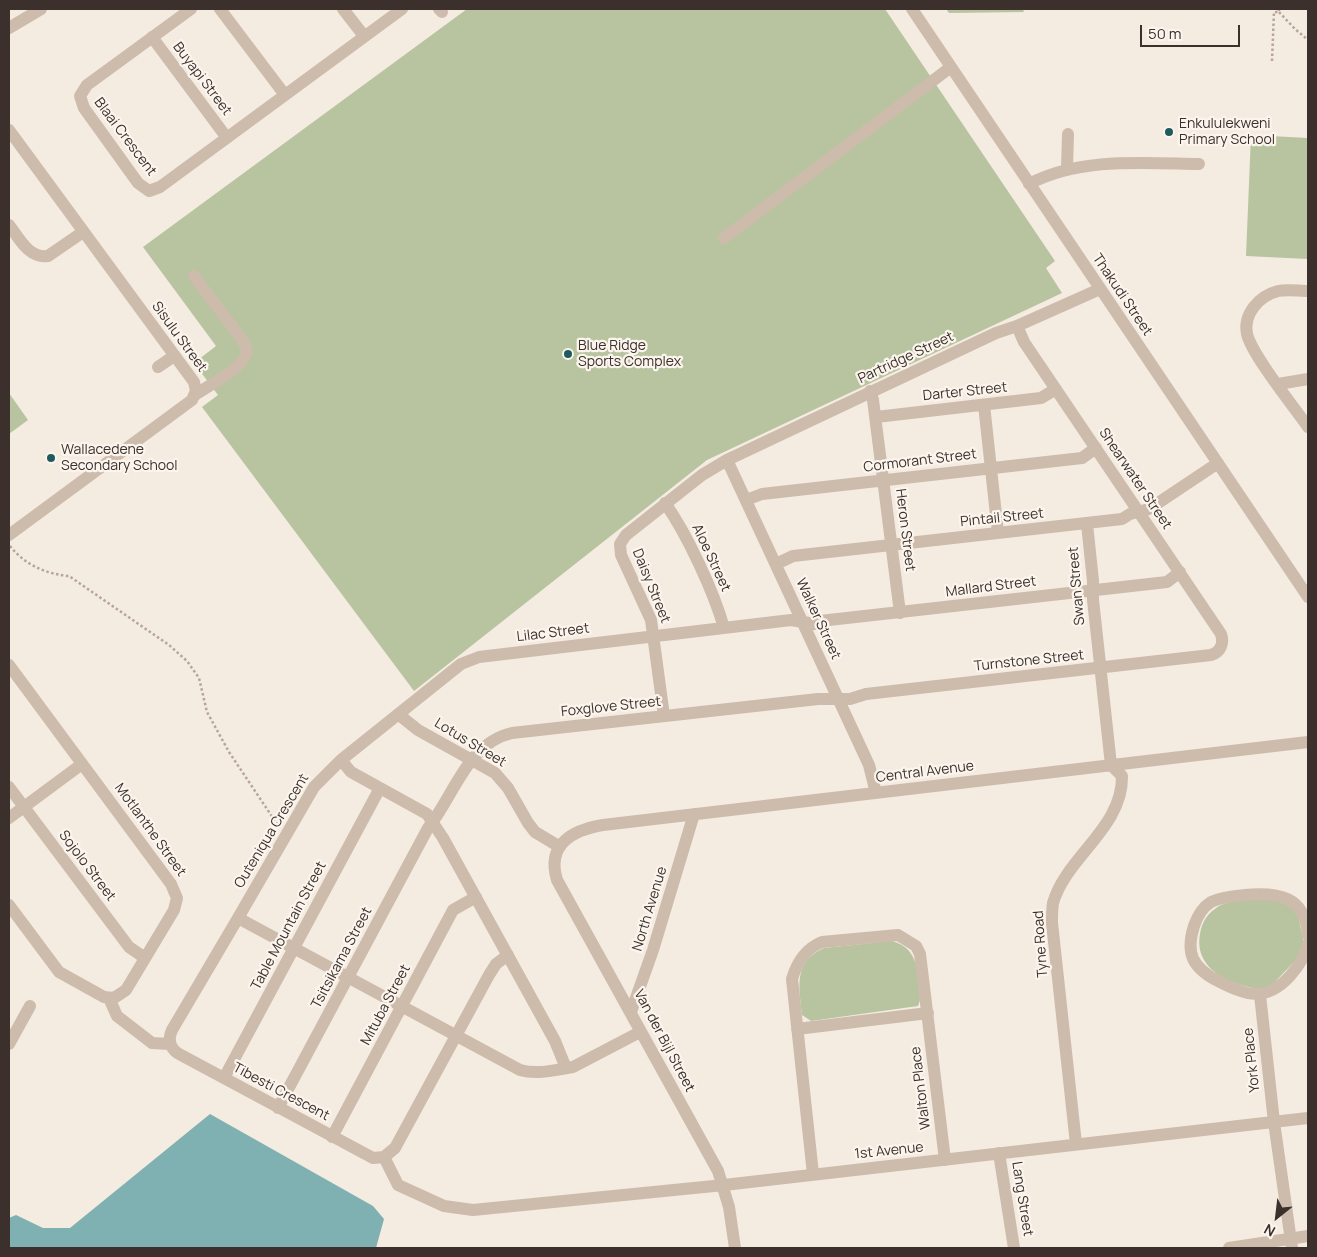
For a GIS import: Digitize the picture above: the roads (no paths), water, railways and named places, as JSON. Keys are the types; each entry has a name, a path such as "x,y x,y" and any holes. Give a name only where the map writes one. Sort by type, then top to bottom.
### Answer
{"street":[{"path":"9,36 13,26 41,9"},
{"name":"Blaai Crescent","path":"191,9 88,85 80,96 84,108 138,183 146,190 156,190 402,9"},
{"path":"220,9 286,96"},
{"path":"343,9 364,36"},
{"name":"Thakudi Street","path":"912,9 1308,597"},
{"name":"Buyapi Street","path":"152,37 227,138"},
{"path":"724,238 951,67"},
{"name":"Sisulu Street","path":"9,535 192,400 195,395 194,382 10,132"},
{"path":"1067,169 1068,134"},
{"path":"1029,184 1046,174 1067,169 1133,163 1199,164"},
{"path":"9,225 31,252 42,256 48,256 83,232"},
{"path":"194,276 247,350 245,358 238,366 195,395"},
{"name":"Partridge Street","path":"727,460 996,333 1017,326 1100,289"},
{"path":"1308,291 1278,291 1261,299 1249,314 1246,326 1248,335 1278,384 1308,427"},
{"name":"Shearwater Street","path":"1017,326 1024,342 1221,634 1221,648"},
{"path":"158,367 174,356"},
{"path":"1278,384 1308,379"},
{"name":"Darter Street","path":"876,417 1041,398 1056,389"},
{"name":"Heron Street","path":"870,391 876,417 900,613"},
{"path":"984,405 998,533"},
{"name":"Cormorant Street","path":"746,500 762,494 1082,458 1096,448"},
{"name":"Walker Street","path":"727,460 870,765 876,793"},
{"name":"Daisy Street","path":"664,716 652,620 621,555 620,544 626,535 665,503 702,474 727,460"},
{"name":"Pintail Street","path":"776,564 793,556 1122,519 1149,509 1218,463"},
{"name":"Aloe Street","path":"665,503 675,517 719,608 724,628"},
{"name":"Swan Street","path":"1087,524 1111,765"},
{"name":"Mallard Street","path":"803,622 815,624 1167,582 1180,572"},
{"name":"Lilac Street","path":"340,760 460,664 472,658 791,620 803,622"},
{"name":"Turnstone Street","path":"838,698 850,699 866,694 1211,655 1221,648"},
{"name":"Motlanthe Street","path":"9,665 176,893 176,906 126,990 119,996 110,998"},
{"name":"Foxglove Street","path":"433,823 467,766 485,744 504,735 838,698"},
{"name":"Lotus Street","path":"398,714 418,730 472,760 502,780 535,832 558,850"},
{"name":"Central Avenue","path":"558,850 573,833 589,827 1308,742"},
{"path":"340,760 351,772 427,814 476,896 555,1041 566,1068"},
{"name":"Outeniqua Crescent","path":"238,918 314,787 340,760"},
{"path":"9,818 82,764"},
{"name":"Tyne Road","path":"1076,1144 1052,922 1053,904 1069,874 1117,805 1122,788 1122,776 1111,765"},
{"name":"Sojolo Street","path":"9,787 129,947 145,958"},
{"name":"Table Mountain Street","path":"224,1078 380,788"},
{"name":"North Avenue","path":"631,1012 653,950 694,814"},
{"name":"Tsitsikama Street","path":"278,1108 433,823"},
{"name":"Van der Bijl Street","path":"558,850 555,873 557,880 718,1171 724,1186 735,1248"},
{"path":"1308,935 1305,919 1295,903 1280,895 1264,893 1224,898 1211,902 1202,910 1195,921 1190,940 1193,961 1209,976 1244,992 1260,995 1274,990 1287,979 1299,966 1308,944"},
{"name":"Mituba Street","path":"332,1137 454,910 476,896"},
{"path":"9,905 59,972 100,995 110,998 117,1016 152,1043 170,1044 172,1030 238,918 520,1070 537,1072 566,1068 585,1062 640,1032"},
{"name":"Walton Place","path":"813,1174 792,979 796,966 812,947 822,942 898,935 916,946 920,954 928,1013 945,1160"},
{"path":"384,1157 396,1148 489,975 496,964 508,955"},
{"name":"York Place","path":"1260,995 1274,1122 1292,1243"},
{"path":"9,1044 30,1006"},
{"path":"797,1029 928,1013"},
{"name":"Tibesti Crescent","path":"170,1044 176,1053 367,1156 384,1157"},
{"name":"1st Avenue","path":"384,1157 398,1185 444,1206 472,1210 724,1186 813,1174 1308,1118"},
{"name":"Lang Street","path":"999,1154 1014,1248"},
{"path":"1229,1248 1292,1243 1308,1236"}],"water":[{"path":"210,1114 373,1206 384,1219 376,1248 9,1248 9,1218 16,1215 43,1228 70,1228"}],"place":[{"name":"Enkululekweni Primary School","path":"1169,132"},
{"name":"Blue Ridge Sports Complex","path":"568,354"},
{"name":"Wallacedene Secondary School","path":"51,458"}]}
